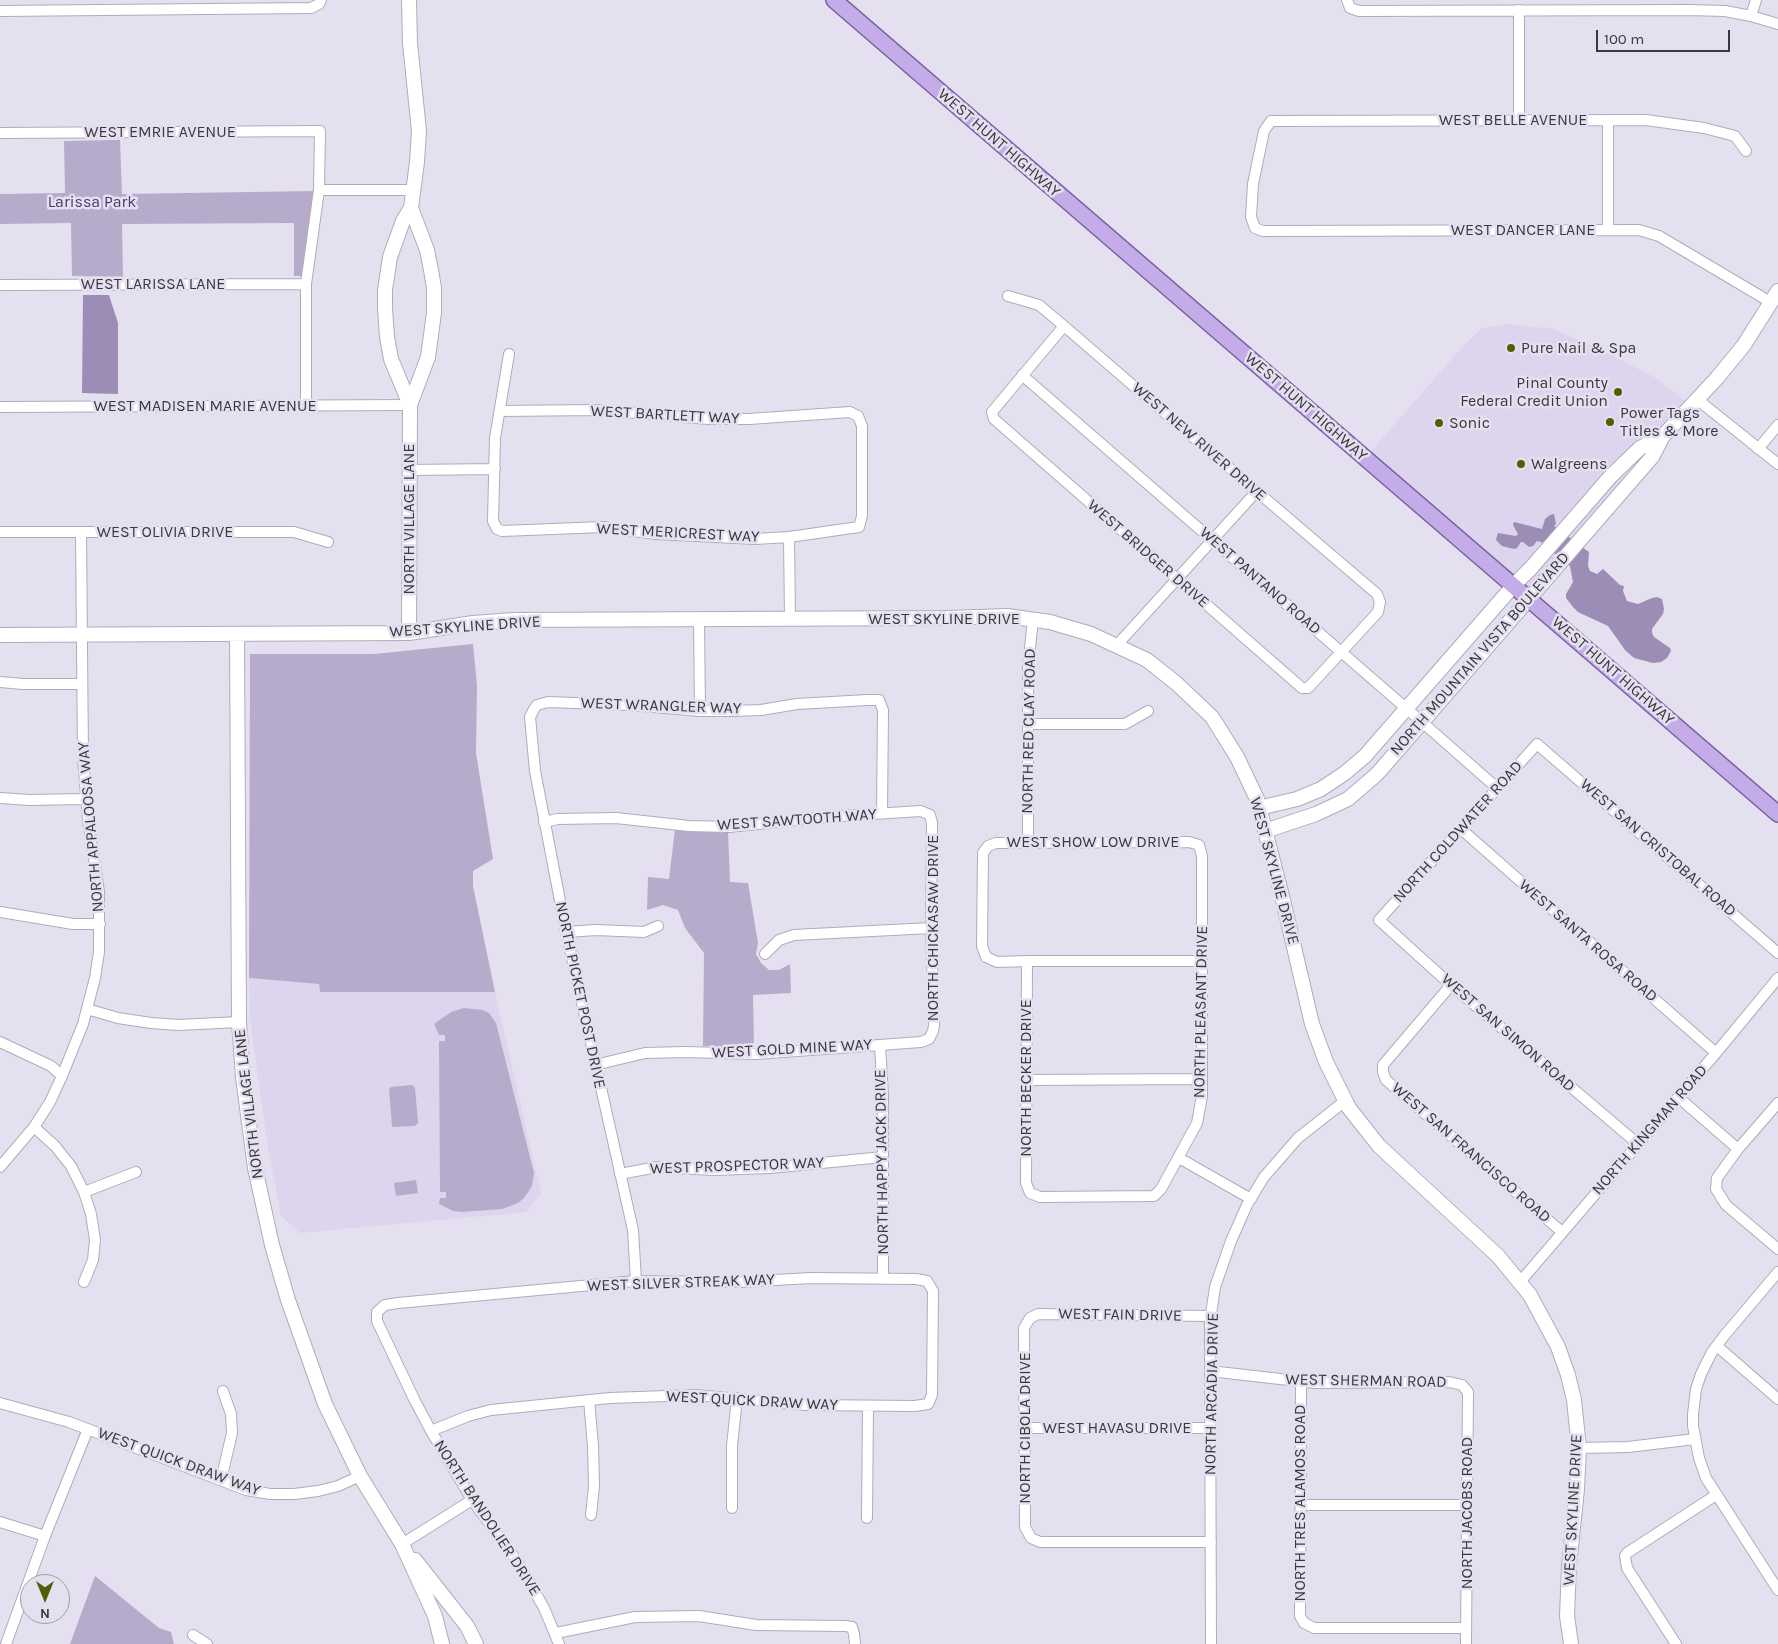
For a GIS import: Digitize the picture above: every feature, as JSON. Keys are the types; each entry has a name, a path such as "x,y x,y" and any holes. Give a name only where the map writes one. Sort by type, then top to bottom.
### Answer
{"main road":[{"name":"WEST HUNT HIGHWAY","path":"834,0 1778,814"}],"street":[{"path":"0,11 311,8 319,4 321,0"},
{"name":"NORTH VILLAGE LANE","path":"410,0 410,42 419,131 417,162 411,208 403,221 390,257 384,308 391,359 410,405"},
{"path":"1751,16 1756,0"},
{"path":"1348,4 1359,11 1725,11 1778,24"},
{"path":"1519,10 1519,119"},
{"name":"WEST BELLE AVENUE","path":"1255,228 1251,217 1253,184 1264,131 1271,122 1519,119 1646,120 1704,128 1735,136 1746,151"},
{"path":"1608,120 1608,230"},
{"name":"WEST EMRIE AVENUE","path":"0,133 320,131 319,190"},
{"path":"306,405 306,284 319,190 413,190"},
{"name":"NORTH VILLAGE LANE","path":"410,633 410,405 428,357 434,314 434,288 427,250 411,208"},
{"name":"WEST DANCER LANE","path":"1255,228 1263,231 1639,230 1660,236 1746,287 1775,297"},
{"name":"WEST LARISSA LANE","path":"0,285 306,284"},
{"name":"WEST NEW RIVER DRIVE","path":"1008,296 1039,305 1377,594 1380,602 1378,612 1342,652"},
{"name":"NORTH MOUNTAIN VISTA BOULEVARD","path":"1265,831 1316,814 1348,798 1377,774 1528,597 1652,457 1664,436 1698,400 1744,345 1775,297"},
{"path":"1022,375 1064,326"},
{"path":"409,470 495,469 495,438 509,354"},
{"name":"WEST BRIDGER DRIVE","path":"1022,375 992,412 994,419 1302,688 1308,688 1342,652"},
{"name":"WEST PANTANO ROAD","path":"1022,375 1497,788"},
{"path":"1698,400 1778,464"},
{"name":"WEST MADISEN MARIE AVENUE","path":"0,407 410,405"},
{"name":"WEST BARTLETT WAY","path":"500,411 597,410 709,419 749,419 850,412 858,416 862,426 862,516 859,527"},
{"path":"1758,449 1778,425"},
{"name":"NORTH MOUNTAIN VISTA BOULEVARD","path":"1259,808 1297,799 1321,789 1345,773 1365,756 1610,478 1640,448 1664,436"},
{"name":"WEST MERICREST WAY","path":"495,469 493,521 497,529 502,531 603,527 656,534 755,539 789,537 859,527"},
{"path":"1117,645 1257,491"},
{"name":"WEST OLIVIA DRIVE","path":"0,532 294,532 328,542"},
{"name":"NORTH APPALOOSA WAY","path":"0,1167 34,1127 50,1102 74,1048 95,978 100,924 99,892 85,799 82,758 81,532"},
{"path":"789,537 790,619"},
{"name":"WEST SKYLINE DRIVE","path":"0,635 410,633 491,621 1007,616 1050,622 1090,634 1147,660 1176,683 1212,717 1237,757 1257,799 1312,1024 1326,1062 1349,1108 1379,1146 1498,1256 1530,1295 1558,1347 1574,1400 1579,1448 1569,1566 1567,1616 1571,1644"},
{"path":"699,620 700,711"},
{"name":"NORTH RED CLAY ROAD","path":"1028,843 1028,666 1033,620"},
{"name":"NORTH VILLAGE LANE","path":"237,634 239,1022 248,1123 255,1168 272,1245 288,1300 325,1404 360,1476 402,1544 435,1616 442,1644"},
{"path":"0,682 82,684"},
{"name":"WEST WRANGLER WAY","path":"534,709 538,705 548,702 630,705 700,711 761,710 797,704 879,700 883,710 882,813"},
{"name":"NORTH PICKET POST DRIVE","path":"534,709 530,717 535,771 544,822 595,1065 633,1230 636,1281"},
{"path":"1028,724 1125,724 1148,711"},
{"name":"NORTH COLDWATER ROAD","path":"1379,920 1537,744"},
{"name":"WEST SAN CRISTOBAL ROAD","path":"1537,744 1778,953"},
{"path":"0,798 29,800 85,799"},
{"name":"WEST SAWTOOTH WAY","path":"544,822 558,819 616,818 689,826 729,827 882,813 921,811 930,815"},
{"name":"NORTH CHICKASAW DRIVE","path":"929,1039 934,1025 931,928 932,823 930,815"},
{"name":"WEST SANTA ROSA ROAD","path":"1461,829 1716,1053"},
{"name":"WEST SHOW LOW DRIVE","path":"1027,961 997,962 986,957 982,946 984,853 988,846 996,843 1189,842 1199,846"},
{"name":"NORTH PLEASANT DRIVE","path":"1154,1196 1161,1189 1180,1158 1196,1123 1202,1096 1202,856 1199,846"},
{"path":"0,912 73,924 100,924"},
{"name":"WEST SAN SIMON ROAD","path":"1379,920 1451,985 1638,1144"},
{"path":"566,932 596,930 644,932 658,926"},
{"path":"765,954 779,940 794,935 931,928"},
{"path":"1027,961 1202,961"},
{"name":"NORTH BECKER DRIVE","path":"1027,961 1026,1183 1030,1193 1040,1198 1154,1196"},
{"name":"NORTH KINGMAN ROAD","path":"1520,1282 1778,978"},
{"name":"WEST SAN FRANCISCO ROAD","path":"1451,985 1383,1065 1386,1080 1562,1232"},
{"path":"87,1009 118,1018 151,1023 178,1025 239,1022"},
{"name":"WEST GOLD MINE WAY","path":"595,1065 645,1053 756,1054 921,1042 929,1039"},
{"path":"0,1042 51,1066 62,1076"},
{"name":"NORTH HAPPY JACK DRIVE","path":"880,1045 883,1095 883,1278"},
{"path":"1026,1080 1202,1079"},
{"path":"1678,1098 1738,1148"},
{"name":"NORTH ARCADIA DRIVE","path":"1211,1644 1210,1371 1211,1316 1215,1287 1230,1241 1264,1177 1298,1138 1345,1101"},
{"path":"1778,1103 1738,1148 1717,1178 1716,1186 1726,1205 1778,1250"},
{"path":"34,1127 55,1146 71,1166 84,1192 95,1240 93,1260 84,1282"},
{"name":"WEST PROSPECTOR WAY","path":"620,1174 657,1167 713,1170 770,1168 883,1157"},
{"path":"1180,1158 1251,1199"},
{"path":"84,1192 136,1172"},
{"path":"1778,1272 1716,1346 1696,1389 1693,1414 1695,1439 1701,1468 1716,1495 1778,1590"},
{"name":"WEST SILVER STREAK WAY","path":"377,1312 384,1305 398,1303 636,1281 739,1282 811,1278 916,1279 927,1281 933,1291 932,1395 928,1404"},
{"name":"NORTH BANDOLIER DRIVE","path":"377,1312 377,1320 431,1431 472,1500 517,1561 532,1585 556,1633 559,1644"},
{"name":"WEST FAIN DRIVE","path":"1030,1318 1038,1314 1211,1316"},
{"name":"NORTH CIBOLA DRIVE","path":"1030,1318 1024,1328 1024,1428 1025,1527 1031,1538 1040,1542 1211,1542"},
{"path":"1716,1346 1778,1399"},
{"name":"WEST SHERMAN ROAD","path":"1210,1371 1300,1382 1449,1382 1462,1384"},
{"name":"NORTH TRES ALAMOS ROAD","path":"1300,1382 1300,1616 1304,1623 1314,1628 1466,1628"},
{"name":"NORTH JACOBS ROAD","path":"1462,1384 1468,1392 1466,1644"},
{"path":"220,1480 232,1433 231,1414 222,1391"},
{"name":"WEST QUICK DRAW WAY","path":"431,1431 468,1416 491,1410 620,1397 696,1395 806,1405 915,1406 928,1404"},
{"path":"732,1508 732,1446 737,1398"},
{"path":"589,1400 594,1454 594,1486 591,1516"},
{"name":"WEST QUICK DRAW WAY","path":"0,1403 88,1429 220,1480 254,1491 270,1494 318,1492 338,1486 360,1476"},
{"path":"867,1518 868,1406"},
{"name":"WEST HAVASU DRIVE","path":"1024,1428 1210,1428"},
{"path":"6,1644 45,1536 88,1429"},
{"path":"1579,1448 1628,1447 1695,1439"},
{"path":"1676,1644 1627,1568 1625,1560 1627,1553 1716,1495"},
{"path":"402,1544 472,1500"},
{"path":"1300,1505 1467,1505"},
{"path":"0,1522 45,1536"},
{"name":"NORTH VILLAGE LANE","path":"402,1544 467,1626 476,1644"},
{"path":"556,1633 644,1617 699,1616 756,1625 845,1626 852,1628 854,1644"},
{"path":"193,1634 207,1644"}],"shaded area":[{"path":"83,295 109,295 118,323 118,394 82,393"},
{"path":"1508,324 1554,329 1656,378 1692,406 1634,464 1524,594 1365,458 1463,346 1482,328"},
{"path":"1554,514 1556,524 1554,526 1589,552 1588,566 1590,571 1597,574 1603,569 1620,585 1624,586 1623,591 1627,601 1638,604 1652,598 1662,599 1663,614 1652,629 1652,633 1654,637 1670,648 1671,651 1667,658 1661,662 1653,663 1634,658 1625,650 1608,626 1578,612 1566,598 1566,594 1573,582 1570,566 1541,542 1537,541 1533,546 1529,547 1521,542 1514,549 1502,546 1496,540 1498,533 1516,536 1518,534 1513,525 1514,522 1542,529 1545,519"},
{"path":"249,978 319,984 320,992 495,992 541,1194 526,1212 300,1233 281,1216 258,1079 250,1016"}],"green space":[{"name":"Larissa Park","path":"120,140 122,194 314,191 302,276 294,276 294,223 122,224 123,277 72,276 71,223 0,224 0,194 65,193 64,141"},
{"path":"473,644 477,685 476,753 493,859 473,871 473,886 495,992 320,992 319,984 249,978 250,654 374,654"},
{"path":"675,829 728,831 730,882 748,883 758,943 756,954 761,963 769,970 779,970 790,964 791,993 753,995 754,1047 703,1046 704,953 685,928 678,910 663,905 647,910 648,877 669,879"},
{"path":"464,1008 482,1010 489,1013 496,1023 534,1173 532,1186 524,1198 518,1203 502,1209 461,1212 453,1211 439,1204 440,1198 446,1198 446,1192 440,1192 439,1041 445,1041 445,1035 439,1035 434,1024 451,1012"},
{"path":"412,1085 415,1088 418,1123 415,1126 392,1127 389,1089 391,1087"},
{"path":"416,1180 418,1193 396,1196 394,1183"},
{"path":"95,1576 159,1628 171,1632 174,1644 70,1644"}],"place":[{"name":"Pure Nail & Spa","path":"1511,348"},
{"name":"Pinal County Federal Credit Union","path":"1618,392"},
{"name":"Power Tags Titles & More","path":"1610,422"},
{"name":"Sonic","path":"1439,423"},
{"name":"Walgreens","path":"1521,464"}]}
